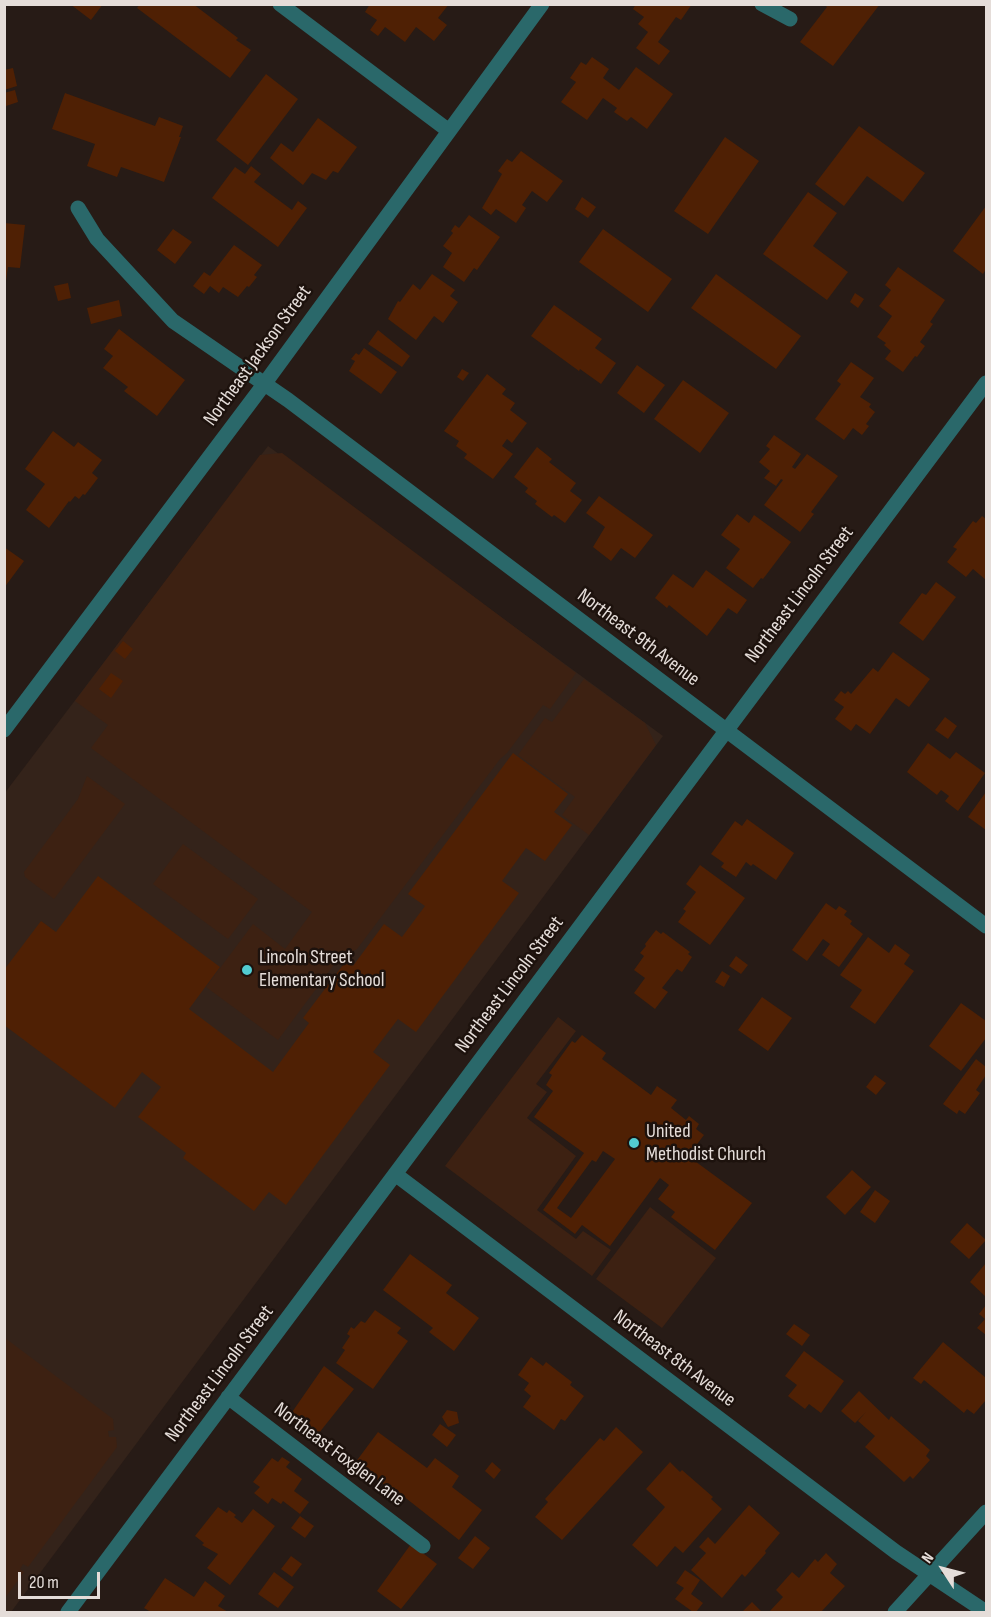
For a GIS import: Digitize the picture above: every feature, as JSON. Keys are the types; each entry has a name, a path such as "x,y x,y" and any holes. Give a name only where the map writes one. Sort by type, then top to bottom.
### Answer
{"street":[{"path":"280,4 449,131"},
{"name":"Northeast Jackson Street","path":"4,730 10,711 265,382 542,4"},
{"path":"762,4 790,19"},
{"name":"Northeast 9th Avenue","path":"78,208 97,239 173,321 265,382 987,926"},
{"name":"Northeast Lincoln Street","path":"68,1612 987,383"},
{"name":"Northeast 8th Avenue","path":"395,1174 896,1552 986,1612"},
{"name":"Northeast Foxglen Lane","path":"228,1397 423,1546"},
{"path":"895,1612 987,1512"}],"shaded area":[{"name":"Lincoln Street Elementary School","path":"268,446 663,736 11,1612 4,1612 4,794"},
{"path":"282,453 576,673 550,709 543,705 357,949 339,958 278,1040 206,987 253,924 285,949 312,912 91,748 108,725 75,701 260,455"},
{"path":"584,679 645,723 656,745 589,835 562,815 575,797 518,755 545,718 552,722"},
{"path":"87,776 125,804 54,899 25,877 24,872 78,799"},
{"path":"183,844 258,899 228,939 153,884"},
{"path":"558,1017 576,1031 536,1084 547,1092 527,1118 576,1156 537,1210 576,1239 583,1231 611,1250 592,1276 445,1166"},
{"path":"650,1207 716,1258 662,1328 596,1279"},
{"path":"5,1338 113,1419 114,1430 108,1431 109,1437 116,1437 117,1447 28,1567 23,1564 20,1569 24,1572 5,1598"}],"building":[{"path":"70,4 103,4 91,20"},
{"path":"140,4 193,4 251,50 230,78 137,8"},
{"path":"370,4 449,4 438,18 447,25 434,41 416,27 405,42 385,27 378,36 370,30 377,20 365,12"},
{"path":"636,4 692,4 681,20 676,17 658,42 670,51 659,65 636,48 648,32 638,24 644,17 633,9"},
{"path":"824,4 880,4 833,66 800,42 827,7"},
{"path":"592,57 609,69 603,78 619,90 636,67 673,94 647,129 631,117 627,121 614,112 617,108 603,98 587,120 561,102 576,82 570,78 581,62 586,65"},
{"path":"13,68 17,86 4,90 4,70"},
{"path":"266,74 298,99 248,165 216,140"},
{"path":"15,90 18,102 6,106 4,93"},
{"path":"65,93 155,126 159,117 183,126 164,182 121,167 117,177 87,166 95,144 52,129"},
{"path":"318,118 357,147 338,173 333,171 326,180 312,173 303,185 270,158 281,143 293,152"},
{"path":"859,126 925,173 903,202 867,176 844,206 815,184"},
{"path":"725,137 759,161 708,234 674,211"},
{"path":"521,151 563,181 547,202 532,191 522,205 526,208 516,223 496,209 491,215 482,208 502,174 498,171 507,159 512,162"},
{"path":"251,166 261,174 254,182 292,210 298,201 307,208 278,247 212,198 235,167 245,174"},
{"path":"808,192 837,213 813,246 848,272 827,300 763,254"},
{"path":"582,197 596,207 588,218 575,209"},
{"path":"986,206 986,269 983,274 953,251"},
{"path":"469,215 500,237 477,270 474,268 464,282 443,267 452,253 443,246 453,233 451,231 455,225 459,228"},
{"path":"4,223 25,225 20,268 8,267 6,281"},
{"path":"173,229 192,242 175,264 157,250"},
{"path":"603,229 672,279 648,312 579,262"},
{"path":"234,245 262,265 254,275 257,277 249,287 247,286 238,297 223,287 219,293 210,286 204,294 193,286 204,272 210,276"},
{"path":"898,267 945,300 930,322 933,324 920,342 925,346 903,372 885,359 891,351 884,345 886,343 877,337 892,316 879,306 891,290 885,285"},
{"path":"432,274 455,290 450,296 458,302 443,323 434,316 416,340 388,319 398,301 400,302 413,284 420,290"},
{"path":"716,274 801,336 776,369 691,308"},
{"path":"68,283 71,298 58,301 54,286"},
{"path":"855,293 864,299 858,308 850,302"},
{"path":"119,300 122,316 91,324 87,308"},
{"path":"554,305 602,339 595,348 616,363 601,384 531,336"},
{"path":"119,329 185,380 157,416 124,391 128,387 103,368 113,356 104,349"},
{"path":"378,330 410,356 402,367 368,344"},
{"path":"364,348 397,372 381,394 349,371 355,361 351,359 356,353 359,355"},
{"path":"851,362 874,378 860,397 871,404 869,407 875,412 866,424 869,426 862,435 853,428 844,440 815,419 841,384 837,381"},
{"path":"637,365 665,385 644,413 617,393"},
{"path":"462,369 469,373 463,381 457,377"},
{"path":"487,374 506,389 502,394 515,403 510,410 527,423 512,443 507,439 502,446 513,454 493,479 464,458 467,454 456,446 459,441 444,431"},
{"path":"683,380 729,413 700,453 654,419"},
{"path":"53,431 74,447 78,442 102,460 92,473 98,478 85,495 83,494 79,499 75,496 69,501 49,528 26,510 45,484 25,469"},
{"path":"774,435 801,454 792,467 795,469 807,454 838,476 811,512 814,514 800,532 764,505 783,480 781,479 776,486 764,478 770,471 759,462 770,449 766,446"},
{"path":"537,447 552,459 549,462 576,483 570,491 582,500 565,523 554,515 552,517 535,504 537,501 525,492 528,488 514,477"},
{"path":"599,496 653,535 635,558 621,548 611,561 593,547 605,527 586,513"},
{"path":"737,514 749,523 754,515 791,542 763,579 761,578 753,588 726,568 740,549 721,535"},
{"path":"982,516 986,519 986,580 973,569 966,577 947,562 957,549 953,547 973,521 976,523"},
{"path":"4,547 24,561 4,588"},
{"path":"706,570 747,600 737,614 728,608 707,636 669,605 667,608 655,598 673,574 693,588"},
{"path":"936,582 956,597 923,641 899,623 922,593 926,595"},
{"path":"123,641 133,649 125,659 115,651"},
{"path":"893,652 930,679 909,707 896,698 870,734 856,724 851,731 835,719 844,707 834,700 841,691 845,694 848,691 851,694 873,668 878,672"},
{"path":"111,673 123,681 111,698 99,689"},
{"path":"945,717 957,726 948,739 935,730"},
{"path":"928,743 950,759 956,752 985,773 958,811 945,801 949,796 941,790 937,795 907,772"},
{"path":"513,753 568,794 554,812 572,825 545,861 526,848 502,881 519,893 416,1032 398,1019 373,1052 390,1065 286,1205 269,1192 254,1211 183,1158 186,1153 138,1117 161,1087 142,1072 115,1108 4,1025 4,970 41,921 56,932 98,876 220,967 189,1009 273,1072 309,1023 303,1018 346,961 353,966 384,924 402,937 425,906 408,894"},
{"path":"986,792 986,830 968,817"},
{"path":"747,819 794,853 776,880 753,864 751,866 746,862 736,877 721,867 724,863 711,854 735,821 742,826"},
{"path":"700,865 745,898 710,945 678,922 686,911 683,909 696,892 686,884"},
{"path":"826,903 836,910 839,906 847,911 844,915 852,921 850,924 863,934 839,967 822,955 830,944 823,939 807,961 792,950"},
{"path":"656,930 661,934 663,932 690,952 688,954 692,957 682,972 677,969 662,988 668,992 655,1009 634,993 645,978 634,970 644,956 640,953"},
{"path":"868,937 889,953 895,944 910,955 904,964 914,971 875,1024 850,1007 862,990 840,975"},
{"path":"736,956 748,965 741,974 729,966"},
{"path":"722,971 730,976 724,987 715,982"},
{"path":"762,997 792,1018 768,1051 738,1030"},
{"path":"961,1003 986,1021 986,1038 961,1071 929,1046"},
{"name":"United Methodist Church","path":"582,1035 606,1053 602,1059 651,1095 657,1086 677,1100 671,1108 686,1120 689,1116 699,1124 696,1129 704,1135 688,1156 752,1203 715,1250 671,1217 675,1212 658,1199 669,1185 660,1178 610,1246 582,1225 575,1234 543,1210 584,1153 534,1117 553,1091 546,1085 552,1075 549,1073 572,1041 575,1043","holes":["603,1151 615,1159 571,1218 557,1208 592,1160 596,1162"]},
{"path":"976,1059 986,1067 986,1075 976,1090 980,1093 965,1114 959,1110 957,1114 943,1104"},
{"path":"875,1075 886,1083 876,1095 866,1087"},
{"path":"852,1170 871,1187 845,1215 826,1197"},
{"path":"875,1190 890,1201 875,1223 860,1212"},
{"path":"967,1223 986,1240 969,1259 950,1242"},
{"path":"410,1254 452,1285 446,1293 479,1318 454,1351 429,1332 433,1328 383,1290"},
{"path":"986,1263 986,1297 970,1282"},
{"path":"986,1305 986,1335 977,1328 985,1319 979,1314"},
{"path":"375,1310 401,1328 397,1333 408,1341 373,1389 336,1363 345,1350 342,1348 350,1336 347,1334 351,1327 354,1329 361,1321 365,1323"},
{"path":"794,1324 810,1335 802,1346 786,1334"},
{"path":"943,1342 986,1378 986,1400 974,1414 967,1409 964,1413 924,1380 921,1384 913,1378"},
{"path":"804,1351 844,1381 821,1413 809,1404 805,1409 788,1396 797,1385 785,1376"},
{"path":"531,1357 543,1366 546,1362 572,1382 570,1385 584,1396 565,1421 561,1419 554,1430 523,1407 531,1396 524,1390 529,1383 518,1375"},
{"path":"324,1366 354,1389 315,1438 288,1418"},
{"path":"859,1391 889,1420 891,1416 930,1450 926,1456 930,1460 913,1479 910,1476 904,1482 865,1447 875,1436 858,1421 866,1412 855,1423 841,1411"},
{"path":"447,1410 457,1412 459,1423 448,1427 442,1417"},
{"path":"440,1424 456,1435 447,1447 432,1435"},
{"path":"616,1427 643,1452 562,1540 535,1517 548,1502 545,1499 600,1438 604,1441"},
{"path":"378,1432 427,1468 435,1458 459,1476 452,1487 482,1510 459,1540 393,1488 391,1490 355,1463"},
{"path":"282,1457 290,1462 286,1467 302,1479 294,1491 309,1502 300,1514 283,1501 281,1504 272,1498 268,1504 254,1493 260,1487 253,1482 272,1458 278,1462"},
{"path":"492,1462 501,1470 494,1479 485,1471"},
{"path":"670,1462 713,1497 711,1499 722,1509 683,1553 675,1546 657,1567 632,1545 665,1507 646,1489"},
{"path":"749,1505 780,1533 745,1577 742,1574 722,1598 691,1570 706,1553 699,1547 708,1537 715,1544"},
{"path":"218,1507 227,1513 229,1510 242,1523 253,1509 275,1526 230,1585 207,1568 218,1554 202,1545 204,1543 195,1536"},
{"path":"300,1516 314,1526 305,1538 291,1528"},
{"path":"475,1536 490,1548 473,1569 458,1558"},
{"path":"411,1544 437,1564 401,1609 377,1591"},
{"path":"826,1553 837,1564 830,1573 845,1586 821,1612 769,1612 783,1597 776,1590 792,1572 799,1578 815,1559 818,1562"},
{"path":"291,1556 302,1564 292,1577 281,1569"},
{"path":"685,1570 700,1580 691,1594 703,1603 696,1612 675,1599 684,1588 676,1583"},
{"path":"274,1572 294,1587 278,1608 258,1594"},
{"path":"165,1578 194,1597 205,1581 225,1596 218,1606 228,1612 151,1612 144,1608"},
{"path":"752,1602 761,1611 742,1612"}],"place":[{"name":"Lincoln Street Elementary School","path":"247,970"},
{"name":"United Methodist Church","path":"634,1143"}]}
